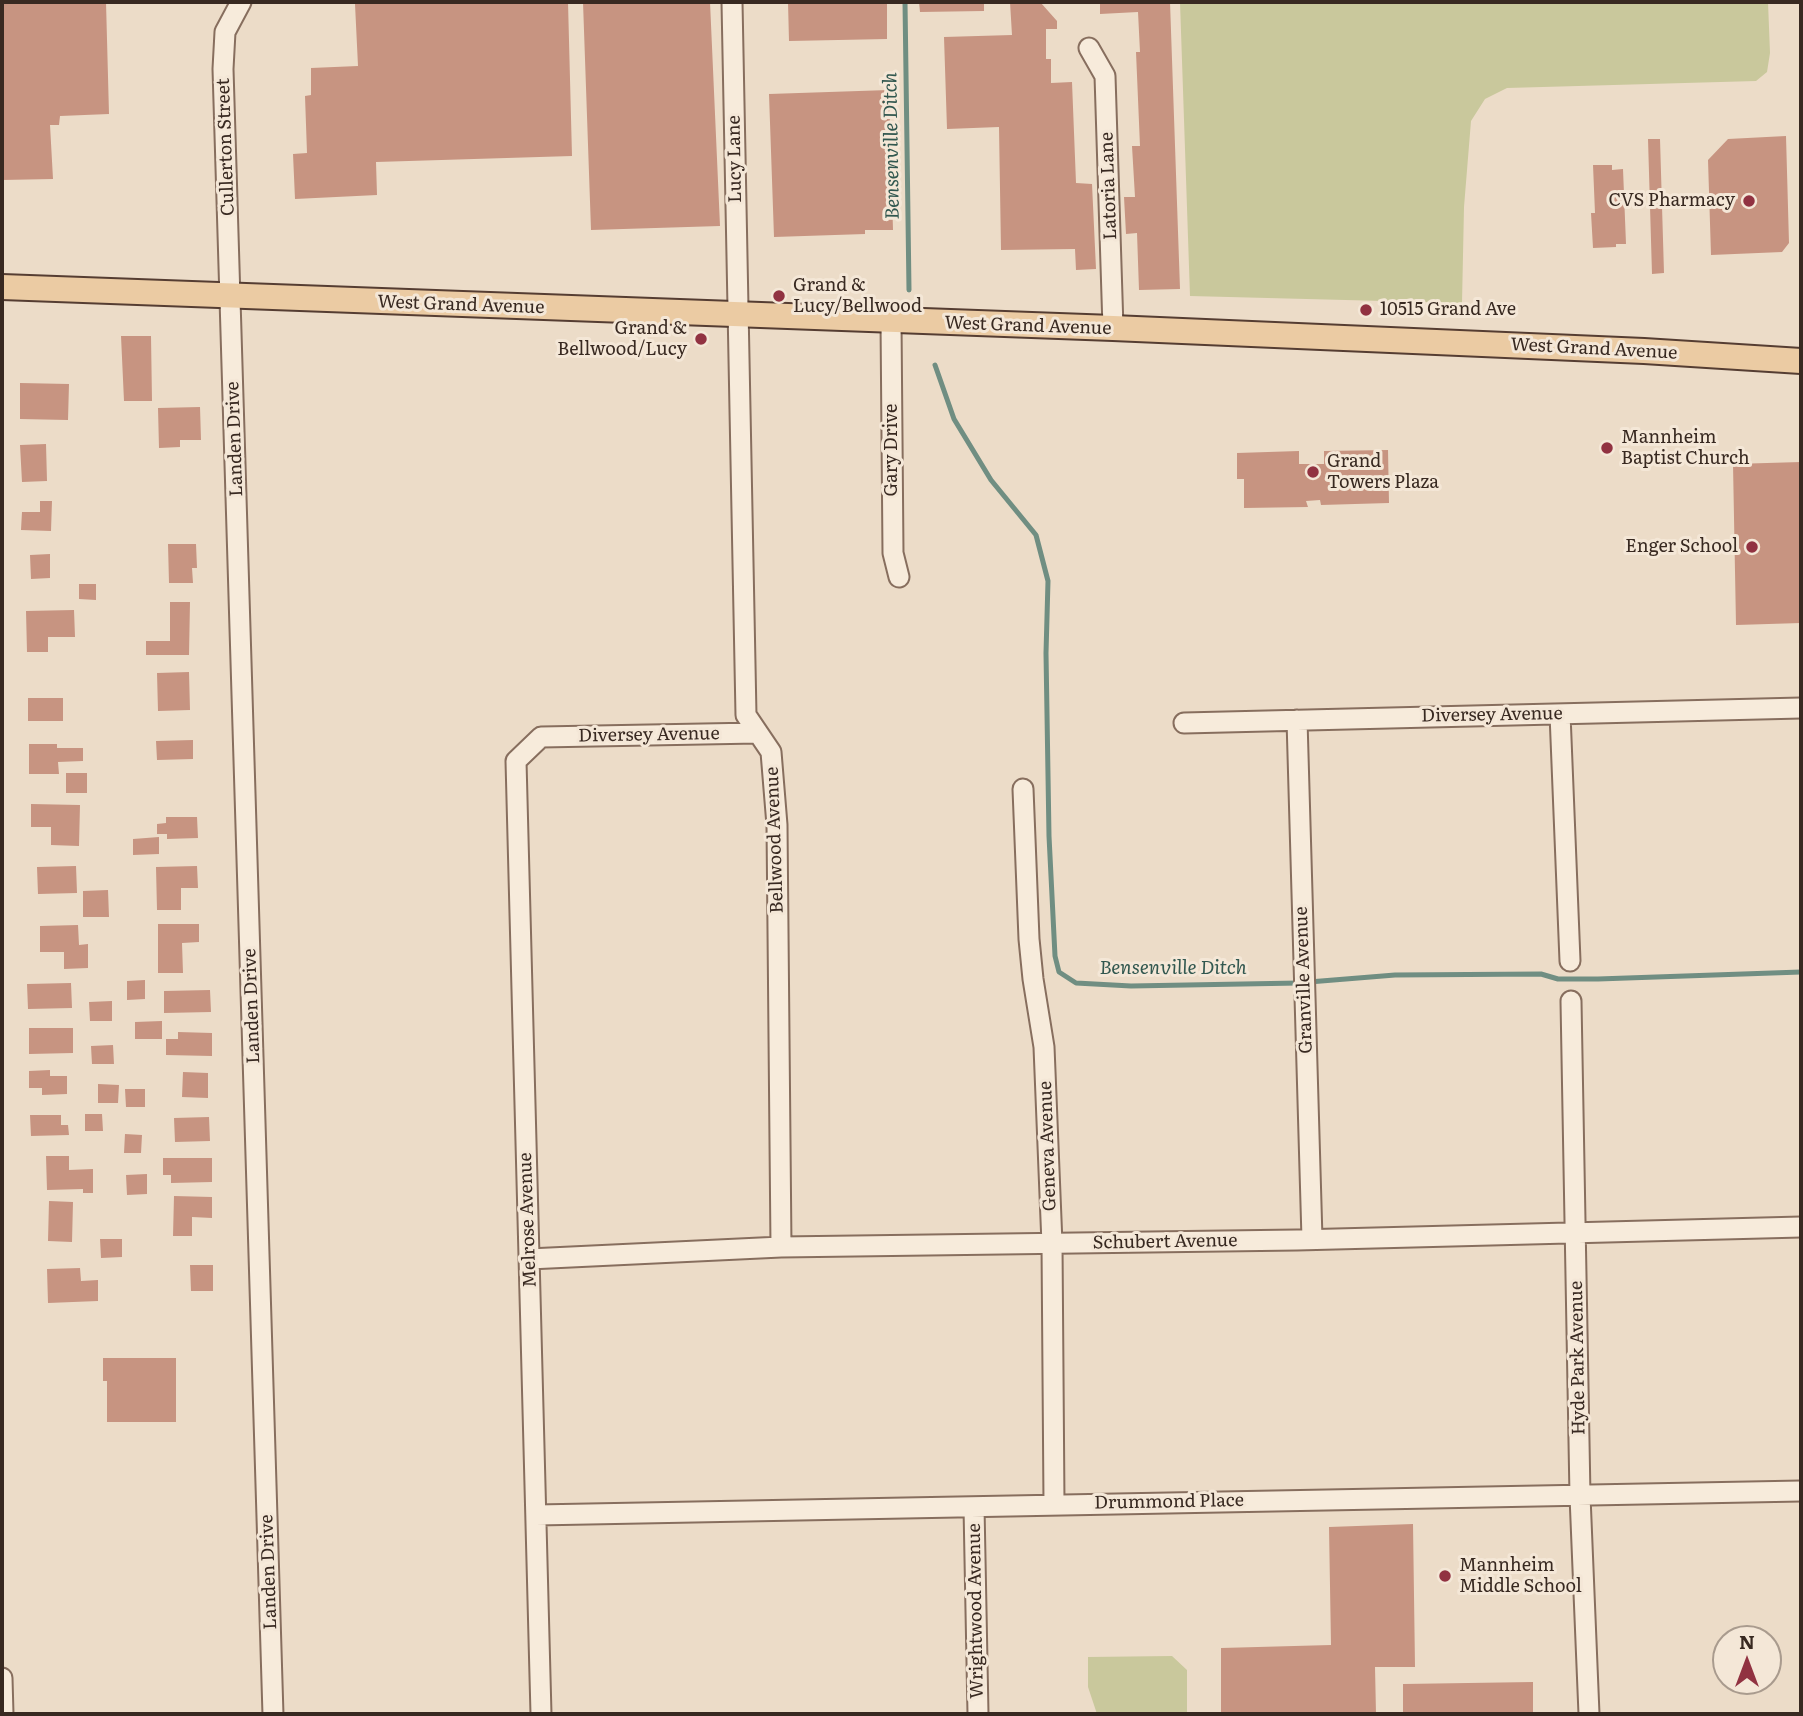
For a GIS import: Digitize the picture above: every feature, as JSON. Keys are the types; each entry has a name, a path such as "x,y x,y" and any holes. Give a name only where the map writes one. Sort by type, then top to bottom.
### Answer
{"main road":[{"name":"West Grand Avenue","path":"2,287 1114,328 1644,351 1801,361"}],"street":[{"name":"Cullerton Street","path":"231,297 223,69 225,32 241,2"},
{"name":"Lucy Lane","path":"732,2 737,316"},
{"name":"Latoria Lane","path":"1089,48 1105,76 1114,328"},
{"name":"Landen Drive","path":"231,297 273,1714"},
{"name":"Bellwood Avenue","path":"737,316 746,715 771,752 777,825 780,1247"},
{"name":"Gary Drive","path":"891,321 893,553 899,577"},
{"name":"Diversey Avenue","path":"1184,723 1801,708"},
{"path":"1560,714 1570,961"},
{"name":"Granville Avenue","path":"1297,720 1312,1240"},
{"name":"Diversey Avenue","path":"541,737 757,733"},
{"name":"Melrose Avenue","path":"541,737 516,761 541,1714"},
{"name":"Geneva Avenue","path":"1023,789 1030,953 1044,1047 1052,1244 1054,1504"},
{"name":"Hyde Park Avenue","path":"1571,1001 1580,1496 1588,1714"},
{"name":"Schubert Avenue","path":"529,1259 780,1247 1312,1240 1801,1227"},
{"name":"Drummond Place","path":"536,1515 1801,1491"},
{"name":"Wrightwood Avenue","path":"974,1507 978,1714"},
{"path":"2,1678 3,1714"}],"green space":[{"path":"1180,2 1768,2 1770,53 1767,72 1756,81 1507,88 1485,99 1471,121 1464,207 1462,303 1190,296"},
{"path":"1172,1656 1187,1670 1187,1714 1097,1714 1088,1687 1088,1657"}],"building":[{"path":"2,2 106,2 109,114 60,116 59,125 50,125 53,179 2,180"},
{"path":"568,2 572,156 376,162 377,195 295,199 293,154 307,153 305,96 311,95 311,68 358,66 355,4"},
{"path":"583,2 710,2 720,226 591,230"},
{"path":"788,2 887,2 887,39 789,41"},
{"path":"919,2 984,2 984,11 920,12"},
{"path":"1010,2 1041,3 1057,21 1057,29 1046,29 1046,59 1051,59 1051,83 1072,82 1076,183 1092,184 1096,269 1076,270 1075,249 1001,250 999,127 947,129 944,37 1012,35"},
{"path":"1100,2 1170,2 1180,289 1139,290 1137,233 1126,234 1124,197 1135,197 1132,146 1140,146 1136,52 1140,52 1138,12 1100,14"},
{"path":"889,90 893,230 865,230 865,234 774,237 769,94"},
{"name":"CVS Pharmacy","path":"1786,136 1789,243 1782,252 1711,255 1708,160 1728,139"},
{"path":"1648,139 1660,139 1664,273 1652,274"},
{"path":"1593,165 1612,165 1612,170 1623,169 1626,244 1593,248"},
{"path":"121,336 151,336 152,401 124,401"},
{"path":"20,383 69,384 68,420 20,419"},
{"path":"200,407 201,440 180,440 180,447 159,448 158,408"},
{"path":"46,444 47,481 22,482 20,445"},
{"name":"Grand Towers Plaza","path":"1388,450 1389,503 1321,505 1320,500 1306,501 1308,507 1244,508 1244,479 1237,479 1237,453 1299,451 1299,464 1324,464 1324,451"},
{"path":"1801,462 1801,623 1736,625 1733,464"},
{"path":"40,501 52,501 51,531 21,530 22,512 40,512"},
{"path":"168,544 196,544 197,568 192,568 193,583 169,583"},
{"path":"50,554 50,578 31,579 30,555"},
{"path":"79,584 96,584 96,600 79,599"},
{"path":"170,602 190,602 189,655 146,655 146,641 170,641"},
{"path":"74,610 75,637 48,637 48,652 27,652 26,611"},
{"path":"189,672 190,710 158,711 157,673"},
{"path":"28,698 63,698 63,721 28,721"},
{"path":"193,740 193,759 157,760 156,741"},
{"path":"29,744 83,748 83,761 58,762 59,774 29,774"},
{"path":"66,773 87,773 87,793 66,793"},
{"path":"31,804 80,805 79,846 51,845 51,827 31,827"},
{"path":"166,817 197,817 198,838 167,839 167,834 157,834 157,824 166,823"},
{"path":"159,837 159,854 133,855 133,839"},
{"path":"76,866 77,893 38,894 37,867"},
{"path":"197,866 198,888 181,888 181,910 157,910 156,867"},
{"path":"108,890 109,917 83,917 83,891"},
{"path":"158,924 199,924 199,942 182,943 183,973 158,973"},
{"path":"78,925 79,945 88,944 88,968 64,969 64,952 40,952 40,926"},
{"path":"145,980 145,999 127,1000 127,981"},
{"path":"71,983 72,1008 28,1009 27,984"},
{"path":"210,990 211,1012 164,1013 164,991"},
{"path":"112,1001 112,1021 90,1021 89,1002"},
{"path":"162,1021 162,1039 135,1039 135,1022"},
{"path":"29,1028 73,1028 73,1053 29,1054"},
{"path":"178,1032 212,1033 212,1056 166,1055 166,1039 178,1039"},
{"path":"113,1045 114,1064 92,1064 91,1046"},
{"path":"50,1070 50,1076 67,1076 67,1094 42,1095 42,1088 29,1088 29,1071"},
{"path":"183,1072 208,1073 208,1098 182,1097"},
{"path":"98,1084 119,1085 118,1103 98,1103"},
{"path":"125,1089 145,1089 145,1107 126,1107"},
{"path":"85,1114 102,1114 103,1131 85,1131"},
{"path":"30,1115 61,1115 61,1125 68,1125 69,1135 31,1136"},
{"path":"209,1117 210,1141 175,1142 174,1118"},
{"path":"125,1134 142,1135 141,1153 124,1153"},
{"path":"46,1156 69,1156 69,1170 93,1169 93,1193 83,1193 83,1189 47,1190"},
{"path":"163,1158 212,1158 212,1182 171,1183 171,1175 163,1175"},
{"path":"147,1174 147,1194 127,1195 126,1175"},
{"path":"174,1196 212,1197 212,1218 192,1217 192,1236 173,1236"},
{"path":"49,1201 73,1202 72,1242 48,1241"},
{"path":"100,1239 122,1239 122,1257 101,1258"},
{"path":"190,1265 213,1265 213,1291 191,1291"},
{"path":"80,1268 81,1281 98,1280 98,1301 48,1303 47,1269"},
{"path":"103,1358 176,1358 176,1422 107,1422 107,1381 103,1381"},
{"path":"1413,1524 1415,1667 1375,1667 1376,1714 1221,1714 1221,1648 1331,1645 1329,1527"},
{"path":"1533,1682 1533,1714 1403,1714 1403,1684"}],"waterway":[{"name":"Bensenville Ditch","path":"905,2 909,290"},
{"name":"Bensenville Ditch","path":"935,365 954,419 991,480 1036,535 1048,581 1046,653 1049,836 1055,956 1059,972 1076,983 1131,986 1299,983"},
{"name":"Bensenville Ditch","path":"1309,982 1395,975 1541,974 1558,979 1598,979 1801,972"}],"place":[{"name":"CVS Pharmacy","path":"1749,201"},
{"name":"Grand & Lucy/Bellwood","path":"779,296"},
{"name":"10515 Grand Ave","path":"1366,310"},
{"name":"Grand & Bellwood/Lucy","path":"701,339"},
{"name":"Mannheim Baptist Church","path":"1607,448"},
{"name":"Grand Towers Plaza","path":"1313,472"},
{"name":"Enger School","path":"1752,547"},
{"name":"Mannheim Middle School","path":"1445,1576"}]}
